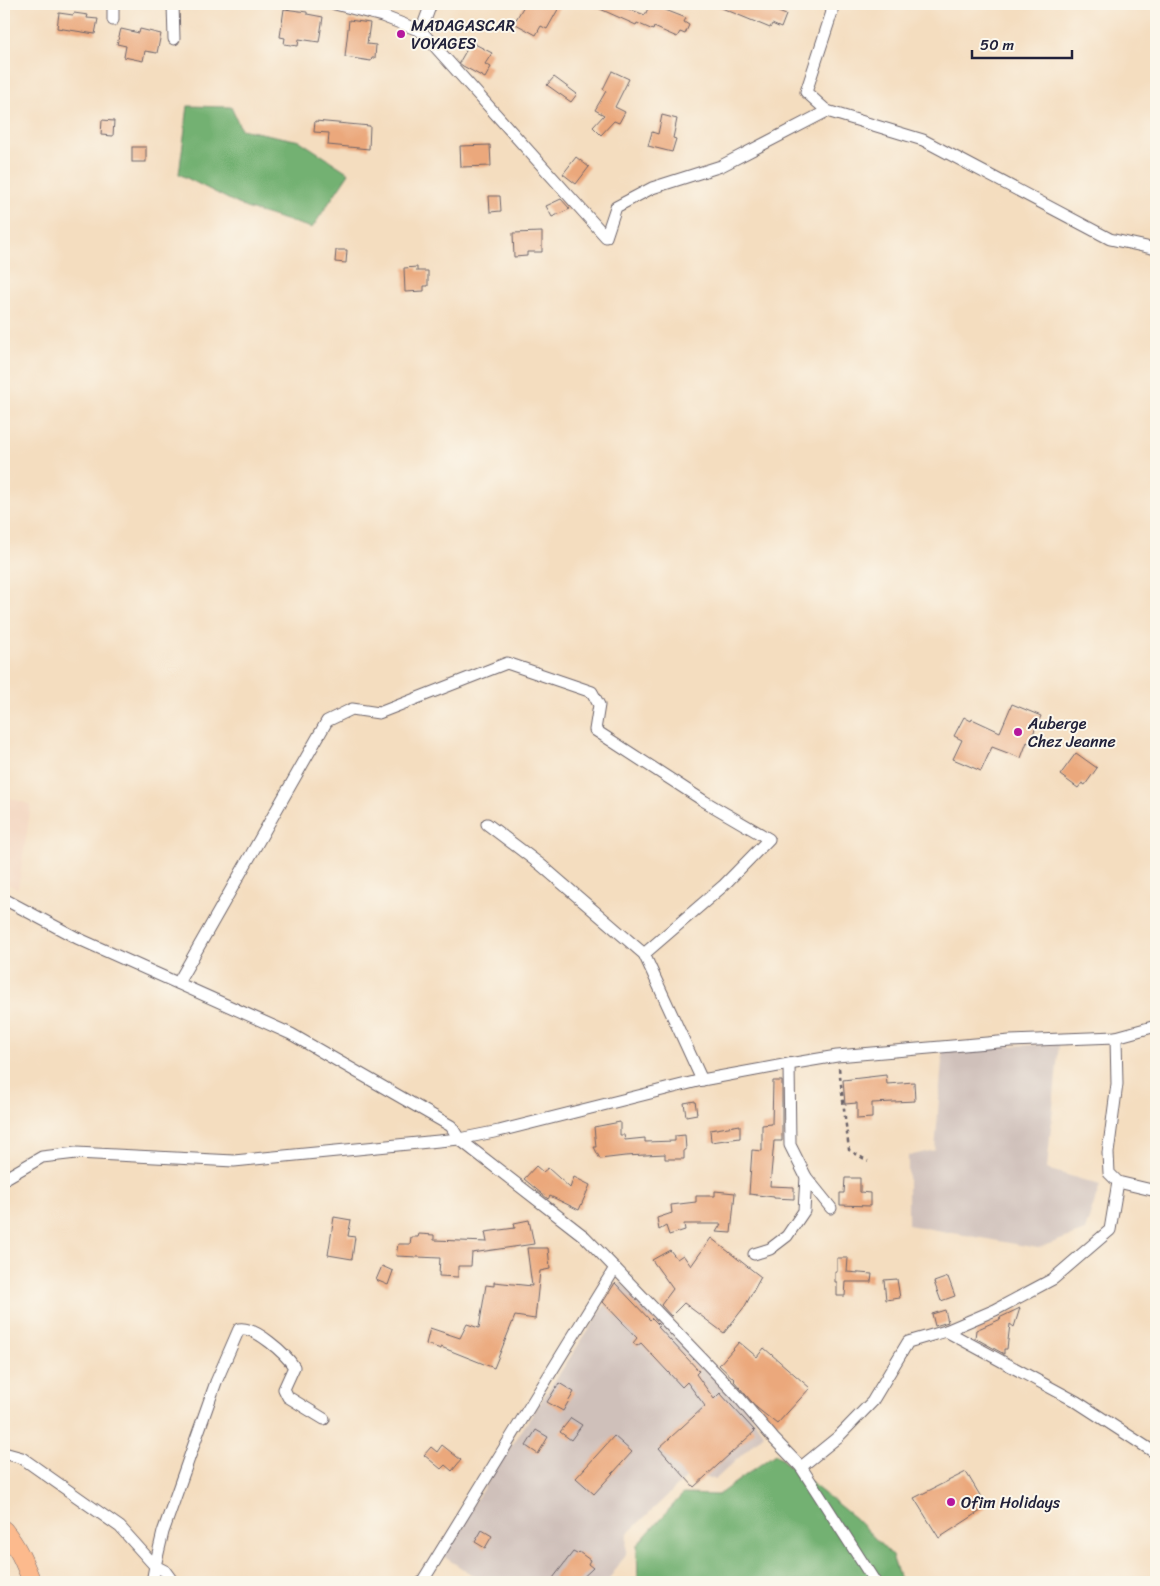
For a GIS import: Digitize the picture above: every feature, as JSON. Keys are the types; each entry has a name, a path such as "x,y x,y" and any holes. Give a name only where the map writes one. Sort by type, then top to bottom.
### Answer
{"main road":[{"path":"4,1530 15,1543 32,1582"}],"street":[{"path":"113,4 113,20"},
{"path":"173,4 174,38"},
{"path":"335,4 382,16 421,31 606,237 616,207 652,188 722,166 827,112"},
{"path":"421,31 430,4"},
{"path":"830,4 832,12 806,92 827,112 923,140 1110,239 1156,249"},
{"path":"178,983 327,721 352,709 379,713 507,663 592,692 599,705 595,730 704,801 769,839 723,886 644,954"},
{"path":"487,824 541,865 644,954 702,1080"},
{"path":"4,899 77,938 291,1034 450,1126 459,1138 586,1237 735,1393 774,1439 801,1467 875,1582"},
{"path":"4,1179 42,1157 76,1154 234,1162 459,1138 499,1131 702,1080 837,1056 1010,1041 1116,1036 1156,1026"},
{"path":"1116,1036 1117,1084 1108,1153 1109,1173 1118,1182 1156,1191"},
{"path":"789,1064 790,1145 806,1178 831,1208"},
{"path":"754,1254 770,1249 787,1236 804,1211 806,1178"},
{"path":"801,1467 838,1437 872,1402 908,1342 946,1331 995,1310 1053,1279 1110,1230 1118,1182"},
{"path":"422,1582 615,1268"},
{"path":"152,1582 163,1532 216,1382 239,1329 244,1328 260,1336 289,1359 294,1367 284,1389 288,1397 324,1419"},
{"path":"946,1331 1077,1402 1154,1452 1156,1449"},
{"path":"4,1453 22,1458 120,1527 155,1566 164,1571 173,1582"}],"path":[{"path":"837,1056 849,1150 868,1161"}],"shaded area":[{"path":"4,796 31,805 18,889 4,882"},
{"path":"1059,1044 1047,1169 1100,1185 1085,1231 1038,1248 908,1225 908,1156 935,1150 943,1048"},
{"path":"620,1282 735,1393 764,1434 716,1479 688,1476 627,1534 626,1554 607,1582 483,1582 440,1554"}],"green space":[{"path":"188,106 231,107 241,129 300,141 349,173 312,228 246,208 179,174"},
{"path":"775,1454 856,1519 892,1556 901,1582 638,1582 637,1545 683,1494 718,1495"}],"building":[{"path":"525,4 561,4 547,29 541,26 536,35 514,23"},
{"path":"589,4 615,4 645,15 650,4 686,18 684,22 689,25 685,34 680,32 677,37 654,27 653,30 637,23 636,25"},
{"path":"712,4 759,4 786,15 781,28 772,24 770,28"},
{"path":"284,9 307,12 307,14 323,17 319,42 299,39 298,46 284,44 285,38 280,37"},
{"path":"59,13 88,15 87,18 98,19 95,34 57,28"},
{"path":"349,20 370,23 367,44 376,45 375,58 372,58 371,61 345,57"},
{"path":"121,29 139,33 140,29 161,34 157,53 145,51 143,61 124,57 126,46 117,44"},
{"path":"471,42 492,53 485,64 491,67 485,78 459,63"},
{"path":"612,71 629,79 615,107 625,112 619,123 614,121 601,135 593,127 604,115 595,110 606,91 603,89"},
{"path":"554,77 577,94 571,102 547,85"},
{"path":"662,115 677,119 673,138 676,139 672,152 648,146 652,132 658,134"},
{"path":"102,120 114,121 113,136 101,135"},
{"path":"315,121 370,126 369,149 328,145 329,133 314,132"},
{"path":"490,145 491,166 461,167 460,146"},
{"path":"132,147 146,147 146,162 132,162"},
{"path":"576,157 589,167 576,184 563,174"},
{"path":"489,196 500,196 501,211 490,212"},
{"path":"561,199 570,209 552,217 546,206"},
{"path":"542,232 542,252 527,252 527,256 514,257 513,233"},
{"path":"336,250 347,250 346,263 335,262"},
{"path":"417,267 417,271 428,271 428,286 424,286 424,291 405,292 404,268"},
{"path":"1012,704 1041,716 1021,758 992,747 981,771 953,759 962,740 954,736 964,717 1000,732"},
{"path":"1076,753 1097,768 1085,785 1082,783 1078,788 1060,775"},
{"path":"886,1075 887,1084 914,1082 915,1101 872,1103 872,1118 857,1119 857,1103 845,1104 843,1080"},
{"path":"773,1081 782,1081 782,1141 774,1141 770,1186 794,1187 794,1199 749,1194 752,1150 762,1151 762,1125 772,1124"},
{"path":"695,1101 697,1114 686,1116 684,1103"},
{"path":"620,1122 620,1135 624,1135 625,1140 645,1138 645,1142 675,1141 675,1136 685,1135 686,1150 684,1150 684,1159 665,1159 665,1154 600,1159 594,1147 596,1147 594,1127"},
{"path":"740,1125 740,1138 711,1142 710,1130"},
{"path":"536,1166 543,1172 548,1168 570,1188 574,1177 590,1185 579,1210 550,1196 548,1199 524,1179"},
{"path":"845,1178 860,1178 860,1192 870,1193 870,1206 840,1205 840,1193 844,1193"},
{"path":"715,1191 735,1193 731,1233 716,1232 721,1224 684,1224 685,1230 669,1235 666,1226 659,1230 657,1218 672,1213 671,1205 696,1202 696,1196 715,1196"},
{"path":"334,1217 351,1220 348,1236 355,1237 352,1259 328,1255"},
{"path":"529,1220 534,1244 472,1253 471,1266 458,1266 458,1277 439,1276 440,1258 396,1256 398,1244 410,1244 411,1237 418,1237 419,1234 434,1235 434,1240 487,1242 485,1232 515,1228 514,1223"},
{"path":"711,1238 761,1277 745,1306 724,1333 684,1303 671,1316 661,1305 673,1289 652,1260 670,1250 677,1259 683,1255 691,1266"},
{"path":"527,1248 548,1248 550,1269 540,1271 535,1319 515,1316 494,1368 441,1347 441,1349 426,1344 430,1328 460,1338 467,1324 479,1328 486,1285 494,1286 494,1282 532,1286"},
{"path":"837,1258 848,1258 847,1272 872,1274 871,1282 846,1282 845,1296 837,1296 835,1272 837,1272"},
{"path":"382,1266 393,1271 388,1285 376,1280"},
{"path":"948,1277 955,1296 941,1301 934,1282"},
{"path":"897,1279 900,1298 886,1300 884,1280"},
{"path":"615,1283 650,1320 652,1318 660,1326 658,1327 699,1371 696,1374 714,1399 720,1393 755,1431 694,1487 659,1448 705,1406 687,1382 682,1387 641,1343 637,1346 633,1343 637,1338 603,1302"},
{"path":"1020,1308 1014,1327 1010,1324 1007,1349 1004,1349 1004,1354 975,1338 976,1330"},
{"path":"945,1310 948,1322 935,1326 932,1314"},
{"path":"739,1342 757,1357 764,1348 810,1388 777,1424 757,1408 735,1380 719,1365"},
{"path":"559,1383 574,1392 563,1411 547,1402"},
{"path":"571,1418 582,1425 571,1440 560,1432"},
{"path":"536,1430 548,1437 538,1454 526,1446"},
{"path":"614,1436 632,1452 594,1494 576,1478"},
{"path":"442,1445 461,1460 452,1471 445,1465 441,1469 424,1455 431,1447 437,1452"},
{"name":"Ofim Holidays","path":"966,1472 987,1507 939,1538 914,1498"},
{"path":"482,1530 492,1536 485,1548 475,1542"},
{"path":"573,1552 577,1554 579,1552 590,1560 588,1564 593,1568 578,1582 550,1582"}],"place":[{"name":"MADAGASCAR VOYAGES","path":"401,34"},
{"name":"Auberge Chez Jeanne","path":"1018,732"},
{"name":"Ofim Holidays","path":"951,1502"}]}
